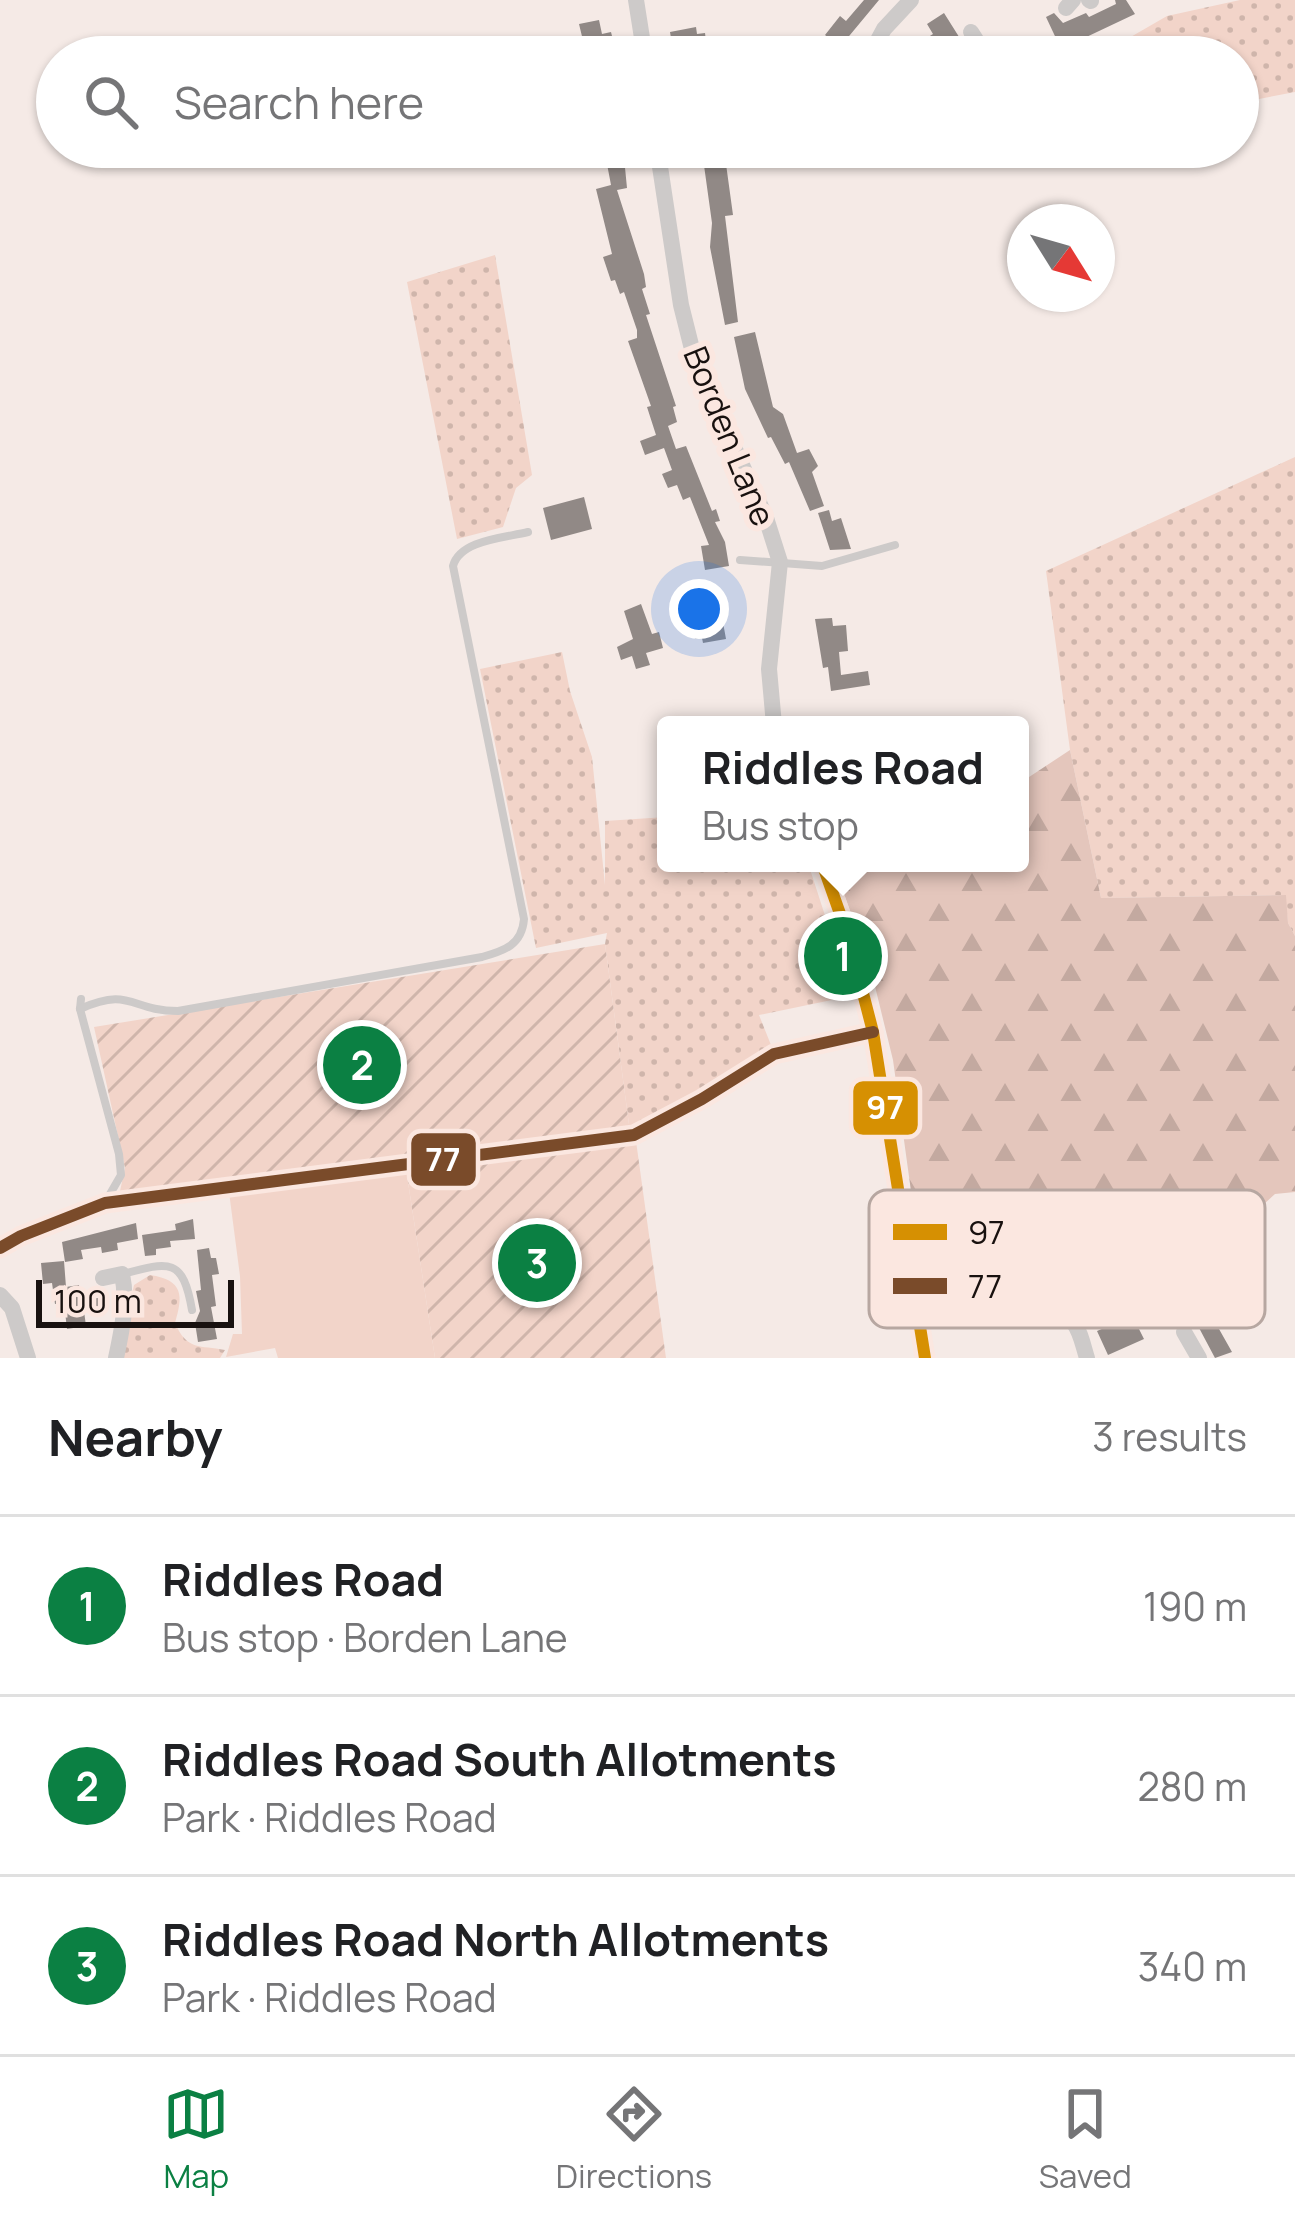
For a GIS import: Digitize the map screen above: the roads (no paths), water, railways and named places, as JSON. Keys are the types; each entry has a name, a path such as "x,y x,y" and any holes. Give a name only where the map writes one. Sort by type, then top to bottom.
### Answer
{"street":[{"path":"636,0 642,36"},
{"path":"880,36 911,0"},
{"path":"971,32 973,36"},
{"name":"Borden Lane","path":"660,168 681,305 695,361 766,518 779,562 769,669 773,716"},
{"path":"825,872 849,939 873,1032 898,1190"},
{"path":"0,1249 105,1203 621,1138 647,1130 775,1054 873,1032"},
{"path":"112,1276 126,1306 116,1358"},
{"path":"0,1295 12,1308 28,1358"},
{"path":"920,1328 925,1358"},
{"path":"1077,1328 1087,1358"},
{"path":"1184,1332 1199,1358"}],"lane":[{"path":"105,1203 121,1175 119,1154 80,1004 112,996 156,1011 178,1011 482,957 506,951 519,938 524,920 453,566 456,555 466,548 528,532"},
{"path":"740,560 822,566 895,545"},
{"path":"112,1276 157,1264 173,1266 187,1280 192,1310"}],"place":[{"name":"Riddles Road","path":"843,956"},
{"name":"Riddles Road South Allotments","path":"362,1065"},
{"name":"Riddles Road North Allotments","path":"537,1263"}]}
